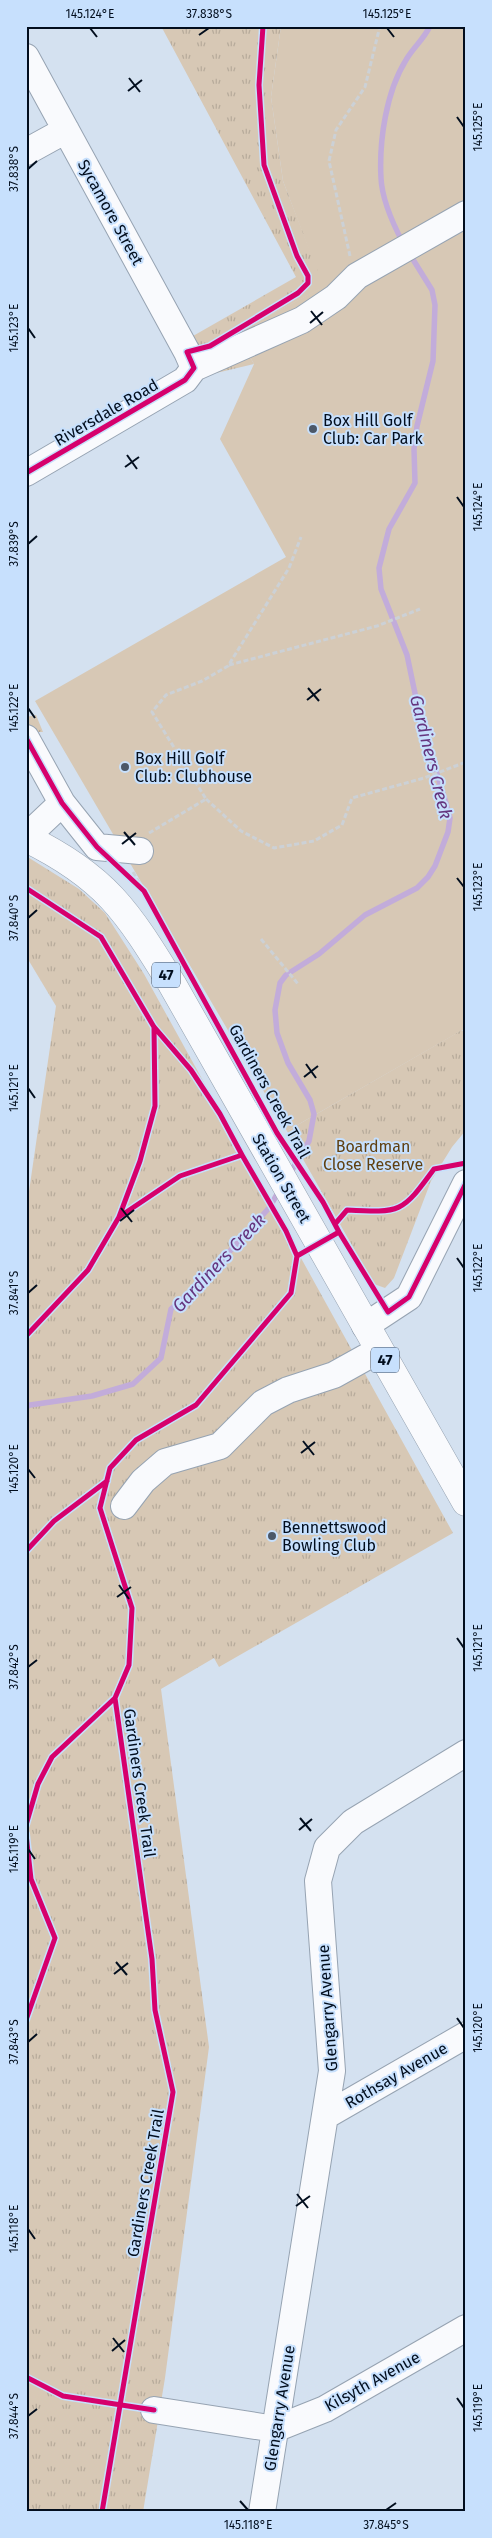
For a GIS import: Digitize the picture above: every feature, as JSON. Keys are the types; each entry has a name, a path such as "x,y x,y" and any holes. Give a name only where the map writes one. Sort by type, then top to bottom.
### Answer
{"main road":[{"name":"Station Street","path":"26,837 79,867 100,884 139,931 464,1495"}],"street":[{"name":"Sycamore Street","path":"26,57 194,368"},
{"path":"26,152 66,130"},
{"path":"194,368 302,320 336,297 357,276 466,214"},
{"name":"Riversdale Road","path":"26,473 185,380 194,368"},
{"path":"26,738 62,803 121,855"},
{"name":"Station Street","path":"26,837 62,803"},
{"path":"79,867 121,855"},
{"path":"365,1326 409,1297 463,1195"},
{"path":"124,1506 143,1480 165,1462 220,1446 263,1403 288,1390 334,1375 379,1350"},
{"name":"Glengarry Avenue","path":"262,2512 327,2115 332,2071 318,1881 327,1848 353,1822 466,1754"},
{"name":"Rothsay Avenue","path":"327,2115 466,2035"},
{"name":"Kilsyth Avenue","path":"275,2429 325,2408 466,2328"},
{"path":"154,2410 275,2429"}],"path":[{"path":"357,276 347,249 329,161 336,130 365,87 380,26"},
{"path":"228,666 289,568 301,537"},
{"path":"420,609 377,626 228,666 202,681 166,695 152,712 206,799 241,831 274,848 314,841 342,825 352,798 424,778 465,762"},
{"path":"121,855 206,799"},
{"path":"121,855 149,900"},
{"path":"121,855 144,891"},
{"path":"261,939 298,984"}],"green space":[{"path":"161,26 281,26 271,97 283,181 324,287 236,333 254,364 212,374 193,336 296,277"},
{"path":"281,26 466,26 466,1028 287,1131 35,701 286,557 220,439 254,364 236,333 323,287 283,181 271,97"},
{"path":"36,715 43,732 26,732 26,717"},
{"path":"26,856 79,889 105,913 144,974 453,1533 219,1667 214,1658 161,1689 209,2047 165,2378 143,2512 26,2512 26,1212 56,1006 26,956"},
{"name":"Boardman Close Reserve","path":"462,1030 466,1034 466,1130 452,1147 431,1181 394,1278 385,1288 374,1284 287,1131"}],"waterway":[{"name":"Gardiners Creek","path":"403,243 395,228 383,195 381,148 385,117 393,87 409,56 430,26"},
{"name":"Gardiners Creek","path":"289,1175 309,1141 314,1114 310,1100 288,1063 277,1033 275,1010 280,983 286,975 319,954 365,915 417,888 428,877 435,866 448,832 450,818 421,722 407,655 381,589 379,568 389,529 415,483 414,449 417,426 433,361 435,305 432,290 409,253"},
{"name":"Gardiners Creek","path":"26,1407 92,1396 133,1384 161,1358 171,1309 199,1285 269,1208 279,1191"}],"cycle path":[{"path":"26,473 185,380 194,368 187,352 210,346 298,293 308,283 308,276 297,256 264,165 259,85 263,26"},
{"name":"Gardiners Creek Trail","path":"26,738 62,803 97,847 144,891 277,1133 323,1202 339,1232 297,1256"},
{"path":"26,888 101,937 154,1027 191,1070 220,1114 242,1155"},
{"path":"119,1217 140,1161 155,1106 154,1027"},
{"path":"26,1336 88,1270 119,1217 180,1176 242,1155 286,1231 297,1256"},
{"path":"335,1224 347,1210 379,1211 399,1207 407,1202 434,1169 466,1163"},
{"path":"339,1232 388,1312 409,1297 466,1183"},
{"name":"Gardiners Creek Trail","path":"102,2512 173,2092 155,2010 152,1959 115,1698 129,1665 132,1608 100,1508 110,1468 136,1440 196,1405 291,1293 297,1256"},
{"path":"26,1551 54,1521 107,1481"},
{"path":"26,1825 38,1784 52,1757 115,1698"},
{"path":"26,1834 31,1879 55,1938 26,2020"},
{"path":"26,2377 63,2396 154,2410"}],"place":[{"name":"Box Hill Golf Club: Car Park","path":"313,429"},
{"name":"Box Hill Golf Club: Clubhouse","path":"125,767"},
{"name":"Bennettswood Bowling Club","path":"272,1536"}]}
